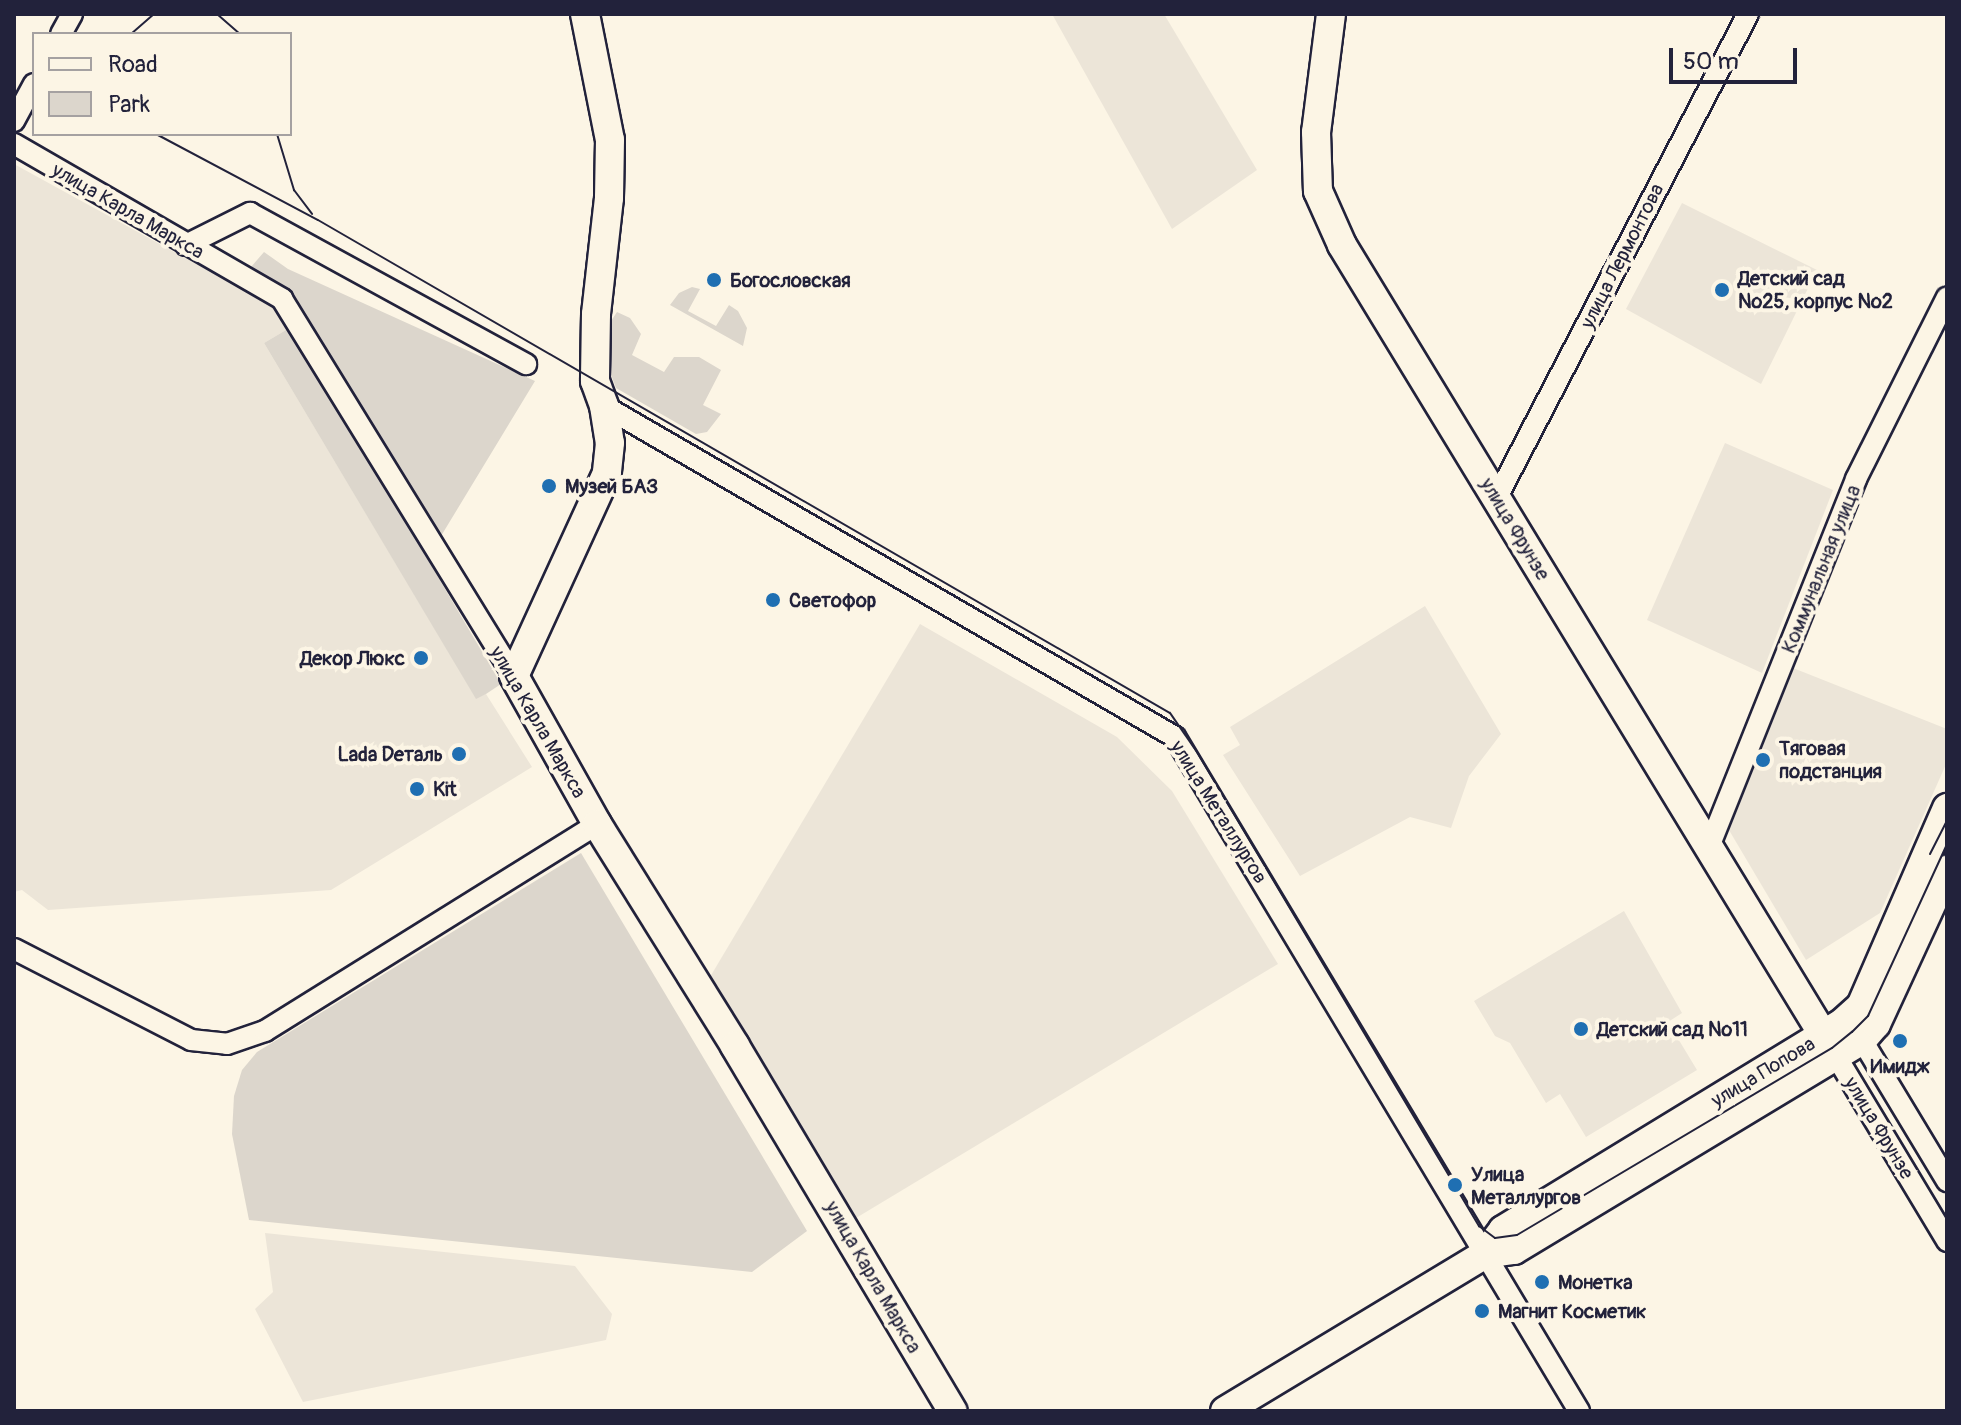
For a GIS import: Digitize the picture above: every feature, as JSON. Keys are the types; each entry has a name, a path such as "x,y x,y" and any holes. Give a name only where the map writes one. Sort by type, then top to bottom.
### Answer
{"street":[{"path":"62,32 72,14"},
{"name":"улица Фрунзе","path":"1331,14 1316,132 1318,191 1342,245 1709,847 1835,1034 1947,1181"},
{"name":"улица Лермонтова","path":"1496,499 1748,14"},
{"path":"514,676 607,473 610,436 595,381 596,327 609,198 610,140 590,19"},
{"path":"14,121 32,88"},
{"name":"улица Карла Маркса","path":"14,144 282,299 514,676 597,824 735,1046 953,1411"},
{"path":"186,245 250,213 526,364"},
{"name":"Коммунальная улица","path":"1709,847 1856,479 1947,297"},
{"name":"улица Металлургов","path":"604,406 1175,737 1579,1411"},
{"name":"улица Попова","path":"1225,1411 1485,1254 1503,1230 1835,1034 1861,1006 1947,808"},
{"path":"14,949 191,1040 227,1044 265,1031 597,824"},
{"name":"улица Попова","path":"1835,1034 1876,1024 1947,870"},
{"name":"улица Фрунзе","path":"1835,1034 1947,1241"}],"shaded area":[{"path":"1052,14 1164,14 1257,170 1172,229"},
{"path":"14,164 280,310 291,327 264,343 476,698 486,694 532,767 331,890 48,910 22,890 14,892"},
{"name":"Детский сад №25, корпус №2","path":"1682,203 1817,270 1761,384 1626,309"},
{"path":"1725,443 1833,490 1762,673 1647,620"},
{"path":"1425,606 1501,734 1469,776 1451,828 1410,817 1300,876 1223,755 1240,745 1230,727"},
{"path":"920,624 1117,737 1172,791 1278,964 856,1218 710,977"},
{"path":"1793,668 1947,729 1947,762 1880,913 1806,960 1726,825"},
{"name":"Детский сад №11","path":"1624,911 1682,1013 1668,1022 1697,1070 1586,1137 1560,1094 1546,1103 1510,1043 1495,1036 1474,1001"},
{"path":"265,1233 575,1266 612,1314 606,1340 303,1402 255,1309 273,1292"}],"green space":[{"path":"264,252 288,269 535,381 438,541 300,305 251,267"},
{"path":"692,287 700,289 688,311 716,326 729,305 738,311 747,328 743,346 670,305 679,293"},
{"path":"617,312 630,318 641,334 632,355 664,372 674,357 699,357 721,370 703,405 721,414 707,432 696,434 616,388 607,364 609,324"},
{"path":"291,327 501,684 486,694 476,699 264,343"},
{"path":"581,853 807,1231 752,1272 249,1220 232,1134 234,1096 242,1070 257,1052"}],"tram line":[{"path":"133,32 154,14"},
{"path":"217,14 238,32"},
{"path":"160,136 318,220 1170,713 1197,752 1479,1226 1495,1238 1517,1235 1832,1048 1852,1032 1868,1016 1947,844"},
{"path":"278,136 294,190 312,214"},
{"path":"1930,854 1947,821"}],"place":[{"name":"Богословская","path":"714,280"},
{"name":"Детский сад №25, корпус №2","path":"1722,290"},
{"name":"Музей БАЗ","path":"549,486"},
{"name":"Светофор","path":"773,600"},
{"name":"Декор Люкс","path":"421,658"},
{"name":"Lada Dеталь","path":"459,754"},
{"name":"Тяговая подстанция","path":"1763,760"},
{"name":"Kit","path":"417,789"},
{"name":"Детский сад №11","path":"1581,1029"},
{"name":"Имидж","path":"1900,1041"},
{"name":"Улица Металлургов","path":"1455,1185"},
{"name":"Монетка","path":"1542,1282"},
{"name":"Магнит Косметик","path":"1482,1311"}]}
